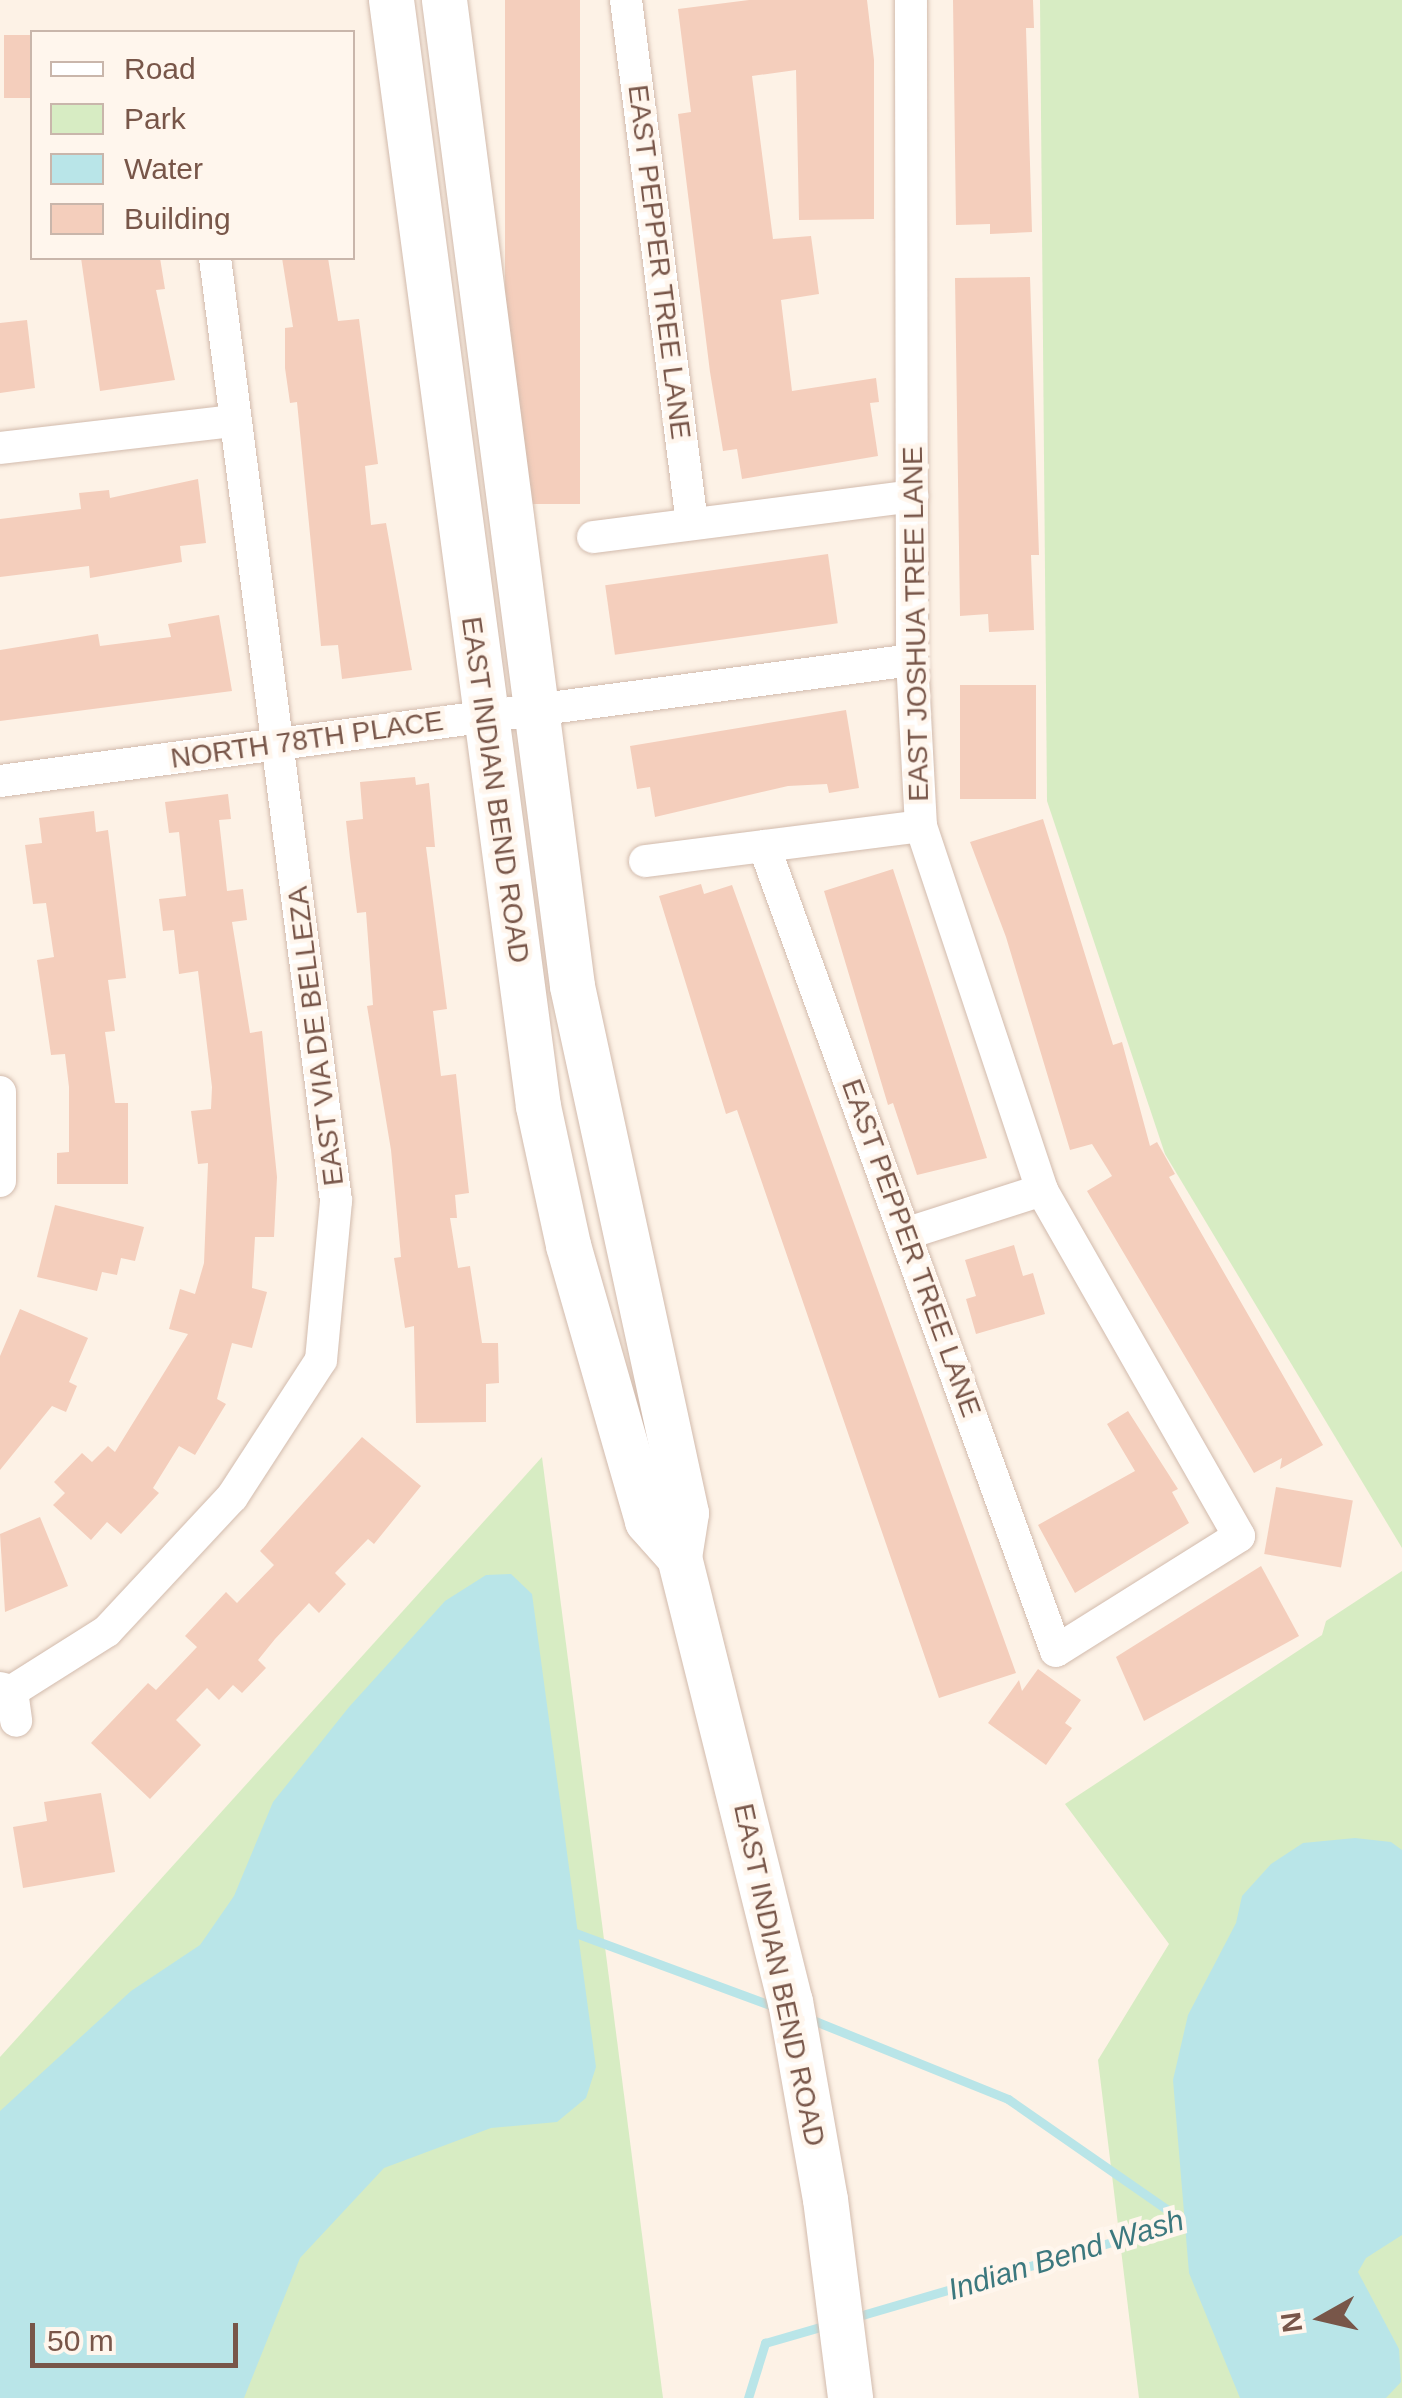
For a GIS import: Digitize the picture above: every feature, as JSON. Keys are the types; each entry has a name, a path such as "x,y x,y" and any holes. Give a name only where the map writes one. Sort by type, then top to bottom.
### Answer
{"main road":[{"name":"EAST INDIAN BEND ROAD","path":"391,0 538,1106 568,1245 647,1521 679,1557"},
{"name":"EAST INDIAN BEND ROAD","path":"444,0 572,986 686,1512 679,1557 781,1959 826,2199 850,2398"}],"street":[{"name":"EAST PEPPER TREE LANE","path":"626,0 692,524"},
{"name":"EAST JOSHUA TREE LANE","path":"911,0 912,660 921,826 1042,1190 1238,1536 1056,1651"},
{"name":"EAST VIA DE BELLEZA","path":"9,1700 107,1631 232,1498 322,1360 336,1201 215,260"},
{"path":"0,448 235,421"},
{"path":"593,537 912,496"},
{"name":"NORTH 78TH PLACE","path":"0,781 912,660"},
{"path":"645,861 921,826"},
{"name":"EAST PEPPER TREE LANE","path":"764,846 1056,1651"},
{"path":"0,1092 0,1181"},
{"path":"905,1234 1042,1190"}],"green space":[{"path":"1040,0 1402,0 1402,1548 1165,1154 1047,801"},
{"path":"542,1457 663,2398 0,2398 0,2057"},
{"path":"1402,1571 1402,2398 1139,2398 1098,2060 1169,1944 1065,1804 1322,1635 1326,1621"}],"water":[{"path":"511,1574 532,1594 596,2067 586,2098 557,2122 491,2128 384,2168 300,2258 244,2398 0,2398 0,2111 131,1991 200,1945 234,1896 273,1802 349,1707 445,1601 486,1575"},
{"path":"1355,1838 1391,1842 1402,1850 1402,2235 1366,2258 1358,2272 1399,2349 1401,2382 1386,2398 1240,2398 1189,2273 1173,2080 1188,2015 1236,1923 1242,1896 1271,1864 1303,1843"}],"building":[{"path":"505,0 580,0 580,504 505,504"},
{"path":"749,0 867,0 874,60 874,219 799,220 796,70 752,76 773,239 811,236 819,294 781,300 792,391 876,378 879,402 870,403 878,456 742,479 737,449 723,451 710,372 678,114 691,112 678,9"},
{"path":"953,0 1033,0 1034,28 1026,28 1032,232 990,234 990,224 956,225"},
{"path":"4,35 30,35 30,98 4,98"},
{"path":"81,260 160,260 165,289 156,290 175,380 100,391"},
{"path":"282,260 328,260 338,321 359,319 378,464 365,466 371,525 386,523 412,670 342,679 338,645 321,646 297,402 290,403 285,368 285,328 293,327"},
{"path":"1030,277 1039,555 1031,555 1034,630 989,632 988,614 960,616 955,278"},
{"path":"27,320 35,388 0,393 0,323"},
{"path":"198,479 206,543 180,546 182,562 90,578 89,566 0,577 0,519 81,509 79,493 109,490 110,498"},
{"path":"828,554 838,623 615,655 605,585"},
{"path":"219,615 232,691 0,721 0,650 98,634 100,646 171,637 168,624"},
{"path":"960,685 1036,685 1036,799 960,799"},
{"path":"846,710 859,788 829,793 827,784 788,786 655,817 650,787 637,789 630,746"},
{"path":"415,777 416,785 429,783 435,847 426,847 447,1009 433,1011 441,1076 456,1074 469,1193 455,1195 457,1218 450,1218 458,1268 470,1266 482,1343 498,1343 499,1383 486,1384 486,1422 416,1423 414,1326 405,1328 394,1258 401,1257 391,1150 367,1006 373,1005 366,912 357,913 346,821 363,819 360,782"},
{"path":"228,794 231,819 219,820 227,891 243,889 247,920 232,922 250,1033 262,1031 277,1177 274,1237 255,1237 252,1288 267,1292 252,1348 232,1343 217,1399 226,1404 195,1455 179,1446 153,1488 159,1493 121,1534 107,1522 91,1540 53,1505 65,1493 54,1482 82,1453 92,1462 108,1446 115,1452 188,1334 169,1329 180,1289 195,1294 204,1263 208,1163 198,1164 191,1111 211,1109 212,1087 198,971 179,974 174,930 163,931 159,899 186,896 179,832 169,833 165,802"},
{"path":"94,811 96,832 108,830 126,978 108,980 115,1031 105,1032 115,1103 128,1103 128,1184 57,1184 57,1153 69,1152 69,1087 65,1054 51,1055 37,960 54,957 46,903 33,904 25,845 42,843 39,818"},
{"path":"1043,819 1113,1045 1122,1042 1150,1146 1157,1142 1175,1174 1169,1177 1323,1445 1280,1469 1282,1458 1254,1473 1087,1191 1112,1176 1092,1144 1070,1150 1006,937 970,842"},
{"path":"893,869 987,1158 917,1175 893,1103 888,1105 824,891"},
{"path":"701,884 704,894 732,885 1016,1673 939,1698 737,1110 726,1114 659,896"},
{"path":"55,1205 144,1227 135,1261 121,1258 117,1275 102,1272 97,1291 37,1277"},
{"path":"1014,1245 1023,1276 1033,1273 1045,1314 976,1334 966,1299 976,1296 965,1260"},
{"path":"20,1309 88,1338 69,1382 77,1386 66,1412 52,1406 0,1470 0,1356"},
{"path":"1128,1411 1178,1489 1172,1492 1189,1523 1075,1593 1038,1525 1135,1471 1107,1424"},
{"path":"362,1437 421,1486 374,1544 368,1539 335,1573 346,1584 319,1613 309,1603 275,1639 258,1660 266,1668 242,1693 233,1685 219,1700 207,1688 176,1720 201,1745 150,1799 91,1743 148,1683 156,1690 197,1647 185,1636 226,1592 237,1603 274,1565 260,1551"},
{"path":"1276,1487 1353,1501 1341,1568 1264,1554"},
{"path":"40,1517 68,1586 5,1612 0,1534"},
{"path":"1261,1566 1299,1636 1144,1721 1116,1657"},
{"path":"1038,1669 1081,1700 1065,1723 1072,1728 1046,1765 988,1723 1019,1680 1022,1691"},
{"path":"101,1793 115,1872 23,1888 13,1827 47,1821 44,1802"}],"waterway":[{"path":"570,1931 776,2007"},
{"path":"810,2019 1008,2099 1185,2222"},
{"name":"Indian Bend Wash","path":"852,2318 1187,2220"},
{"name":"Indian Bend Wash","path":"748,2398 765,2343 827,2325"}]}
